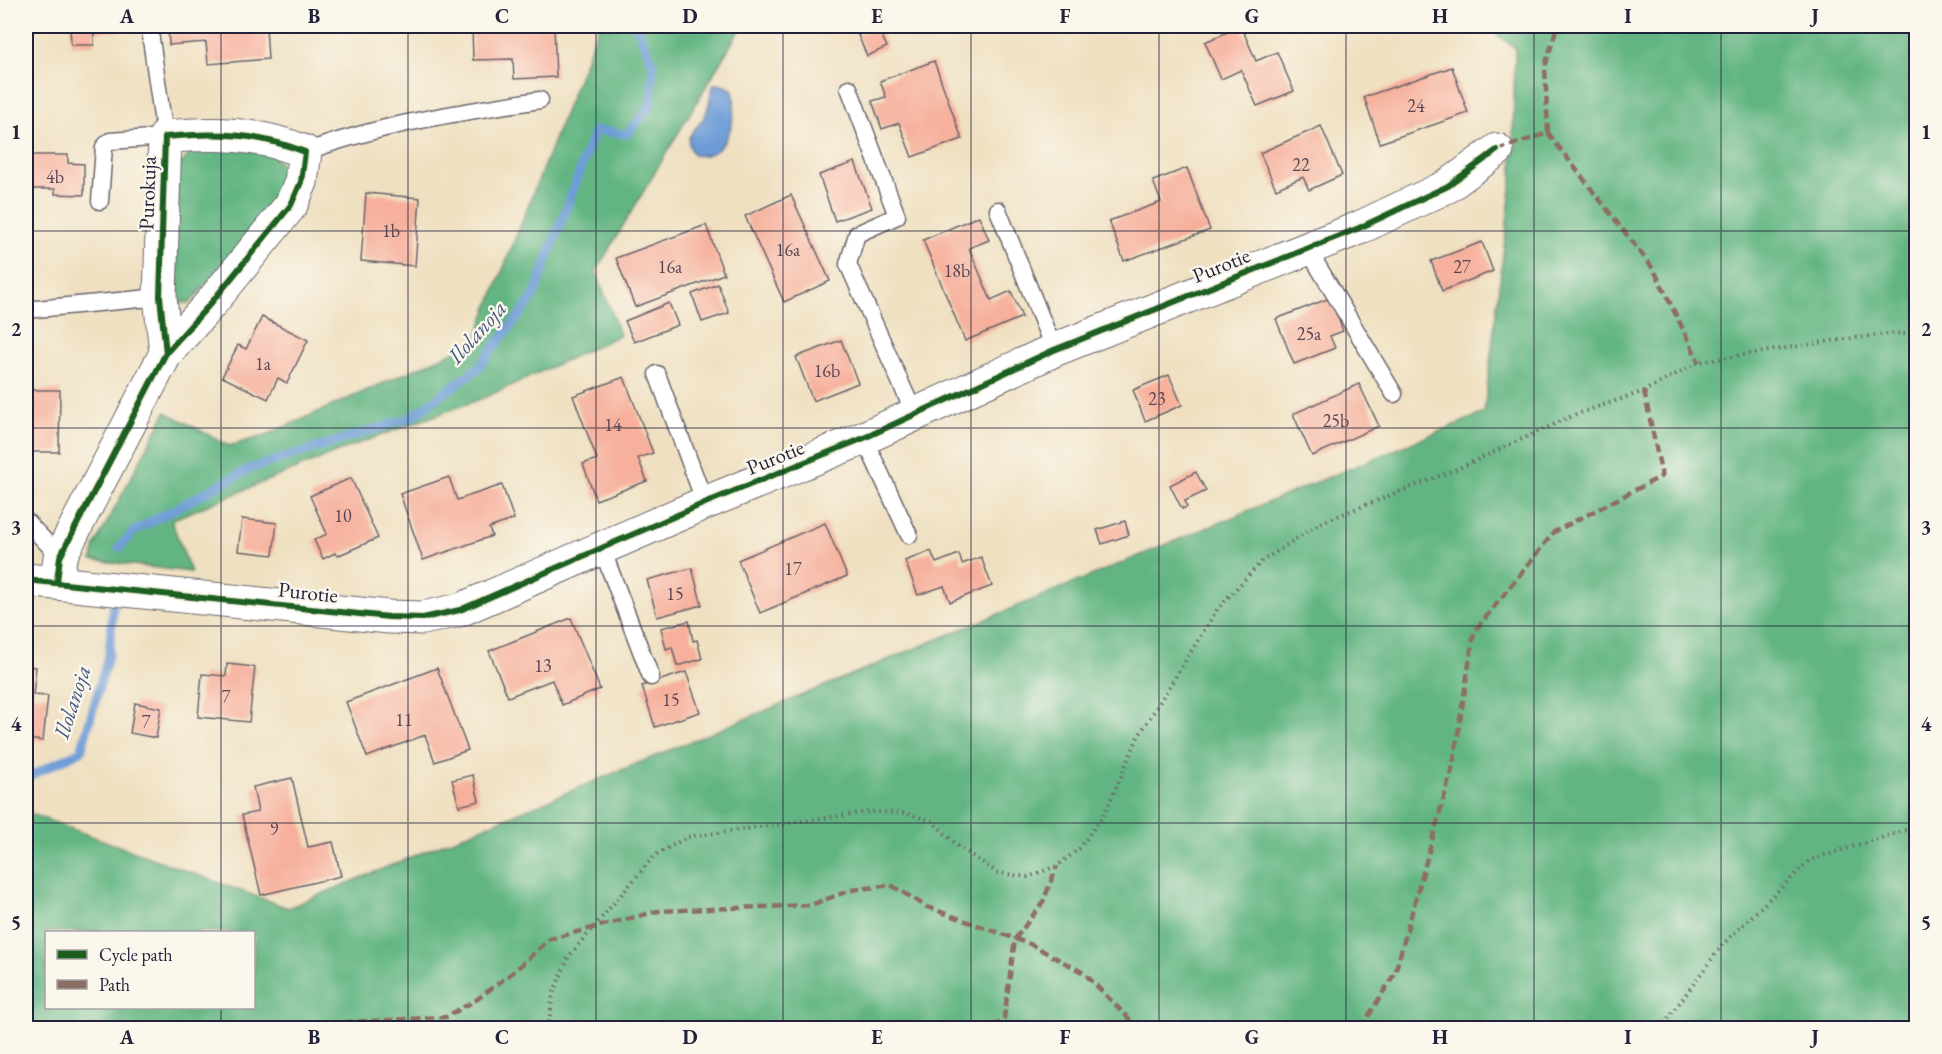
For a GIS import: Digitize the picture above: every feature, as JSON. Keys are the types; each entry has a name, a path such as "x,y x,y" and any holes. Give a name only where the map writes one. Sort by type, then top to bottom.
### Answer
{"street":[{"name":"Purokuja","path":"166,353 160,297 165,137 249,136 275,140 305,152"},
{"name":"Purotie","path":"47,573 389,617 423,618 460,610 705,502 864,438 1054,350 1359,228 1448,186 1497,150"},
{"path":"47,573 166,353 211,303 291,205 301,182 305,152"}],"lane":[{"path":"100,201 104,147 110,141 165,137 150,32"},
{"path":"849,88 897,216 857,234 848,264 914,413"},
{"path":"305,152 354,134 428,117 540,100"},
{"path":"998,210 1054,350"},
{"path":"1307,249 1394,394"},
{"path":"26,310 160,297"},
{"path":"657,374 705,502"},
{"path":"864,438 909,535"},
{"path":"26,521 47,573"},
{"path":"602,549 651,677"}],"path":[{"path":"548,1029 553,994 569,956 654,856 687,837 868,812 905,813 932,821 959,847 998,873 1028,878 1038,874 1057,866 1080,848 1106,811 1138,737 1218,608 1262,561 1320,523 1457,469 1574,415 1644,391 1699,362 1831,341 1896,333 1917,335"},
{"path":"1661,1029 1723,944 1810,860 1917,827"}],"green space":[{"path":"599,26 742,26 596,271 620,335 486,397 357,444 171,520 191,572 92,560 95,545 166,412 229,446 264,436 474,343"},
{"path":"1485,26 1916,26 1916,1028 26,1028 26,812 288,908 1484,413 1512,180 1515,48"},
{"path":"222,146 271,153 285,170 283,193 190,303 176,302 173,172 192,152"}],"water":[{"path":"714,84 724,85 733,90 732,124 728,135 715,151 705,155 694,155 690,148 689,137 706,113"}],"building":[{"path":"70,26 119,26 119,31 94,32 94,45 71,45"},
{"path":"168,26 225,26 225,29 266,26 268,59 208,64 206,42 169,45"},
{"path":"472,26 554,26 556,77 514,79 513,59 473,60"},
{"path":"877,26 887,47 867,56 858,35"},
{"path":"1241,26 1256,61 1277,52 1294,91 1257,106 1241,70 1221,79 1205,42"},
{"path":"934,61 962,139 912,157 899,123 882,129 872,101 886,97 880,81"},
{"path":"1452,67 1468,113 1380,143 1364,97"},
{"path":"1321,126 1342,175 1309,190 1303,177 1276,189 1260,153"},
{"path":"27,155 68,155 68,163 84,164 84,195 55,194 55,189 27,189"},
{"path":"855,162 872,208 835,221 819,175"},
{"path":"1187,168 1210,230 1124,261 1109,221 1161,202 1153,181"},
{"path":"366,193 420,198 415,266 361,261"},
{"path":"791,195 830,281 784,302 745,216"},
{"path":"979,216 989,240 969,248 991,300 1011,291 1022,317 965,341 923,240"},
{"path":"706,225 724,274 635,307 616,258"},
{"path":"1482,242 1493,271 1442,291 1431,261"},
{"path":"718,284 729,313 702,322 692,294"},
{"path":"1330,298 1343,331 1330,336 1335,348 1294,364 1276,319"},
{"path":"669,303 678,325 634,342 625,321"},
{"path":"262,317 308,340 287,383 278,378 268,399 222,377 238,345 246,349"},
{"path":"841,340 858,383 813,401 796,357"},
{"path":"1169,375 1182,405 1145,421 1133,390"},
{"path":"624,377 653,453 638,458 647,481 596,500 583,464 597,459 573,396"},
{"path":"1359,384 1379,426 1312,456 1293,414"},
{"path":"26,390 60,390 59,452 26,452"},
{"path":"1196,472 1206,491 1185,501 1187,507 1182,509 1170,485"},
{"path":"449,477 457,500 502,485 514,519 489,528 492,536 423,560 400,494"},
{"path":"351,478 378,538 337,556 335,553 323,559 314,540 327,534 310,496"},
{"path":"242,519 277,523 273,555 238,551"},
{"path":"1125,521 1129,535 1102,544 1097,530"},
{"path":"825,523 847,576 760,613 738,560"},
{"path":"931,551 936,563 959,554 962,564 981,557 992,586 950,602 944,586 918,595 905,561"},
{"path":"692,568 702,605 657,617 647,580"},
{"path":"571,618 600,689 562,705 552,680 508,697 489,651"},
{"path":"689,621 693,641 697,640 702,659 677,666 672,647 666,649 661,628"},
{"path":"227,664 255,667 249,722 198,717 202,674 226,676"},
{"path":"26,666 36,667 33,695 48,696 43,741 26,739"},
{"path":"437,668 468,750 435,762 425,735 367,757 346,702"},
{"path":"686,672 700,712 655,727 642,686"},
{"path":"135,703 161,708 156,738 130,733"},
{"path":"473,775 479,801 459,806 452,780"},
{"path":"292,778 308,847 333,842 341,876 261,895 242,815 258,812 253,787"}],"waterway":[{"name":"Ilolanoja","path":"119,548 134,531 249,469 410,418 477,369 533,298 595,130 627,134 651,105 653,64 636,26"},
{"name":"Ilolanoja","path":"26,778 81,751 109,653 113,607"}],"marked path":[{"path":"1497,150 1548,133 1545,67 1557,26"},
{"path":"1548,133 1654,270 1699,362"},
{"path":"1361,1028 1395,973 1453,765 1474,632 1554,532 1662,476 1644,391"},
{"path":"993,1028 1004,1018 1015,939 1043,902 1057,866"},
{"path":"305,1028 311,1024 446,1017 476,1000 512,973 550,939 658,911 811,905 851,890 891,885 927,907 1030,944 1084,973 1138,1028"}],"cycle path":[{"path":"57,581 60,557 166,353 211,303 291,205 301,182 305,152 270,141 236,136 165,137 160,297 166,353"},
{"path":"26,580 389,617 423,618 460,610 705,503 864,438 1054,350 1359,228 1448,186 1497,150"}]}
